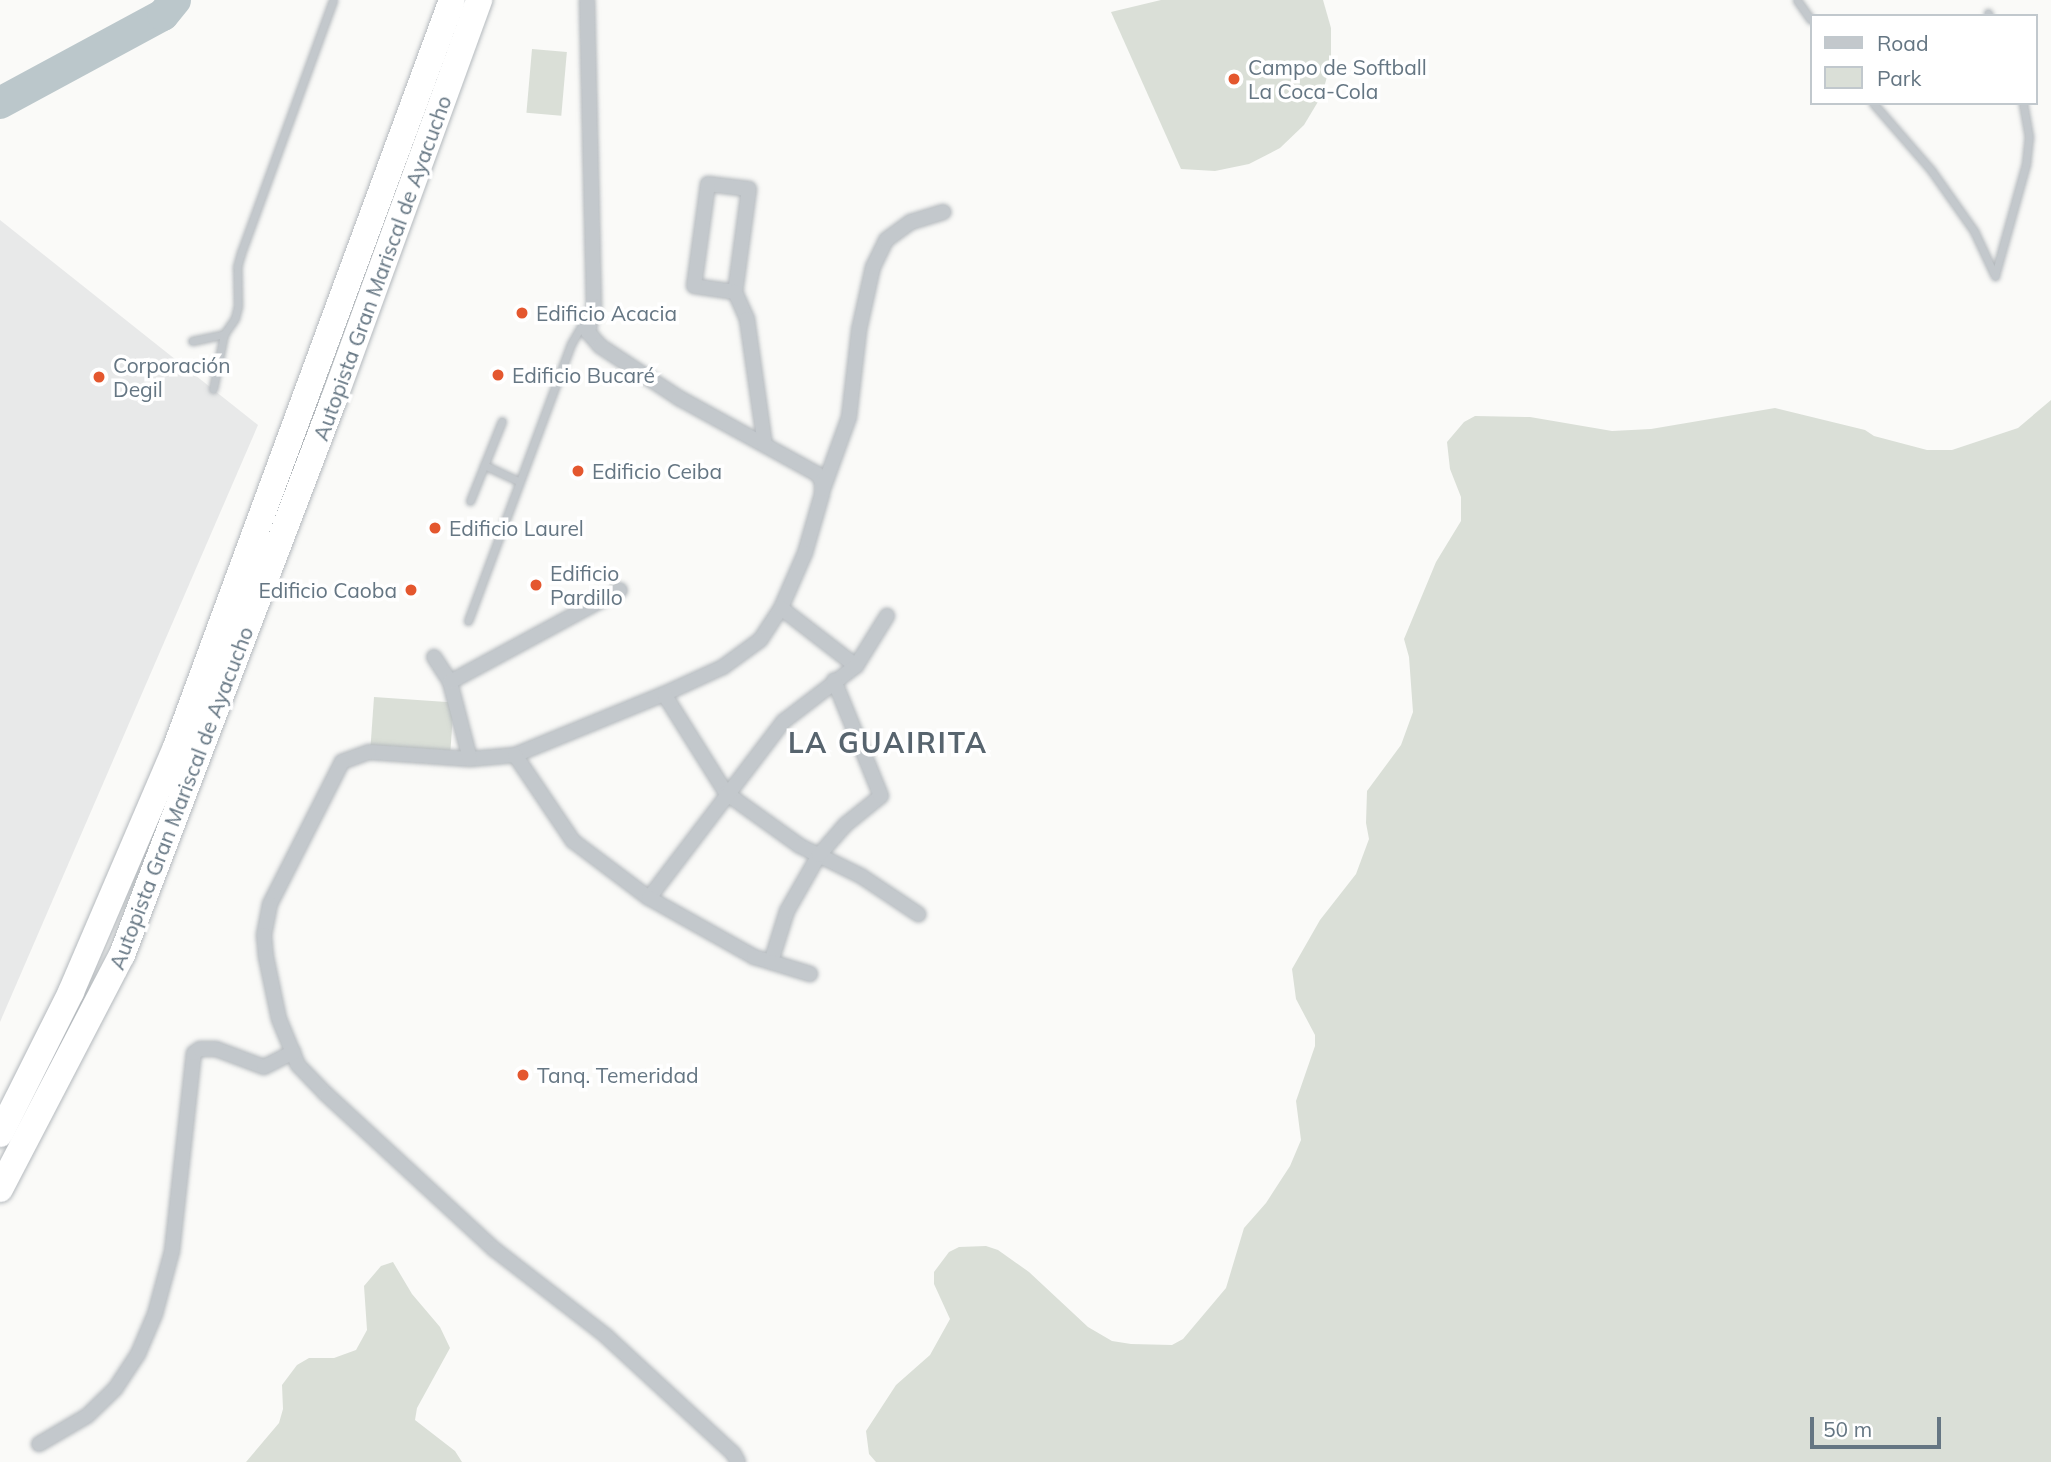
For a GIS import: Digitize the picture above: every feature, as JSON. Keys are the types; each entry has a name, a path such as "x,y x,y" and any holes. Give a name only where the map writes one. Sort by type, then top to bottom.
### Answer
{"highway":[{"name":"Autopista Gran Mariscal de Ayacucho","path":"0,1134 71,992 176,747 452,0"},
{"name":"Autopista Gran Mariscal de Ayacucho","path":"0,1189 122,955 334,399 479,0"}],"street":[{"path":"587,0 594,306 588,332 600,346 679,398 817,474 822,481 822,494"},
{"path":"735,292 694,286 708,184 749,190 735,292 747,319 765,445"},
{"path":"738,1462 733,1453 606,1336 494,1249 298,1065 279,1019 266,957 265,916 331,779 342,762 369,752 470,759 515,755 664,694 744,654 760,640 781,608 805,553 849,417 859,330 873,267 886,240 911,222 944,212"},
{"path":"450,682 620,590"},
{"path":"781,608 856,666"},
{"path":"649,898 726,793 785,721 834,680 856,666 887,616"},
{"path":"435,657 450,682 470,759"},
{"path":"771,962 787,911 819,855 845,825 881,796 834,680"},
{"path":"664,694 726,793 800,846 861,876 918,914"},
{"path":"515,755 573,841 649,898 754,957 810,974"},
{"path":"39,1444 87,1416 116,1389 138,1354 155,1314 172,1251 194,1053 200,1049 216,1049 264,1067 293,1052"}],"lane":[{"path":"213,389 224,334 235,318 238,306 237,267 241,253 333,0"},
{"path":"1797,0 1810,19"},
{"path":"1875,105 1939,180 1974,231 1995,276 2026,164 2029,137 2023,105"},
{"path":"468,621 571,344 594,306"},
{"path":"192,341 224,334"},
{"path":"470,501 502,421"},
{"path":"485,464 519,481"}],"shaded area":[{"path":"0,220 258,425 0,1022"}],"green space":[{"name":"Campo de Softball La Coca-Cola","path":"1161,0 1323,0 1331,28 1331,62 1322,95 1304,125 1280,148 1249,164 1215,171 1181,169 1111,12"},
{"path":"532,49 567,52 561,116 526,113"},
{"path":"2051,400 2051,1462 876,1462 869,1454 866,1431 896,1385 930,1355 950,1319 934,1284 934,1272 949,1252 959,1247 986,1246 998,1250 1029,1272 1088,1327 1112,1341 1131,1344 1172,1345 1183,1339 1226,1288 1244,1228 1266,1203 1290,1166 1301,1140 1296,1101 1315,1046 1315,1035 1296,999 1292,969 1320,920 1356,874 1369,839 1366,823 1367,791 1401,745 1413,712 1409,657 1404,639 1436,562 1461,521 1461,497 1450,469 1447,442 1464,422 1475,416 1530,417 1612,431 1651,429 1775,408 1865,430 1874,436 1927,450 1952,450 2018,428"},
{"path":"374,697 454,703 450,750 371,745"},
{"path":"393,1262 412,1294 440,1327 450,1348 417,1408 415,1420 455,1451 462,1462 246,1462 279,1423 283,1409 282,1385 297,1365 309,1358 334,1358 356,1350 367,1330 364,1286 381,1266"}],"waterway":[{"path":"0,103 163,15 175,0"}],"place":[{"name":"Campo de Softball La Coca-Cola","path":"1234,79"},
{"name":"Edificio Acacia","path":"522,313"},
{"name":"Edificio Bucaré","path":"498,375"},
{"name":"Corporación Degil","path":"99,377"},
{"name":"Edificio Ceiba","path":"578,471"},
{"name":"Edificio Laurel","path":"435,528"},
{"name":"Edificio Pardillo","path":"536,585"},
{"name":"Edificio Caoba","path":"411,590"},
{"name":"Tanq. Temeridad","path":"523,1075"}],"district":[{"name":"LA GUAIRITA","path":"888,743"}]}
